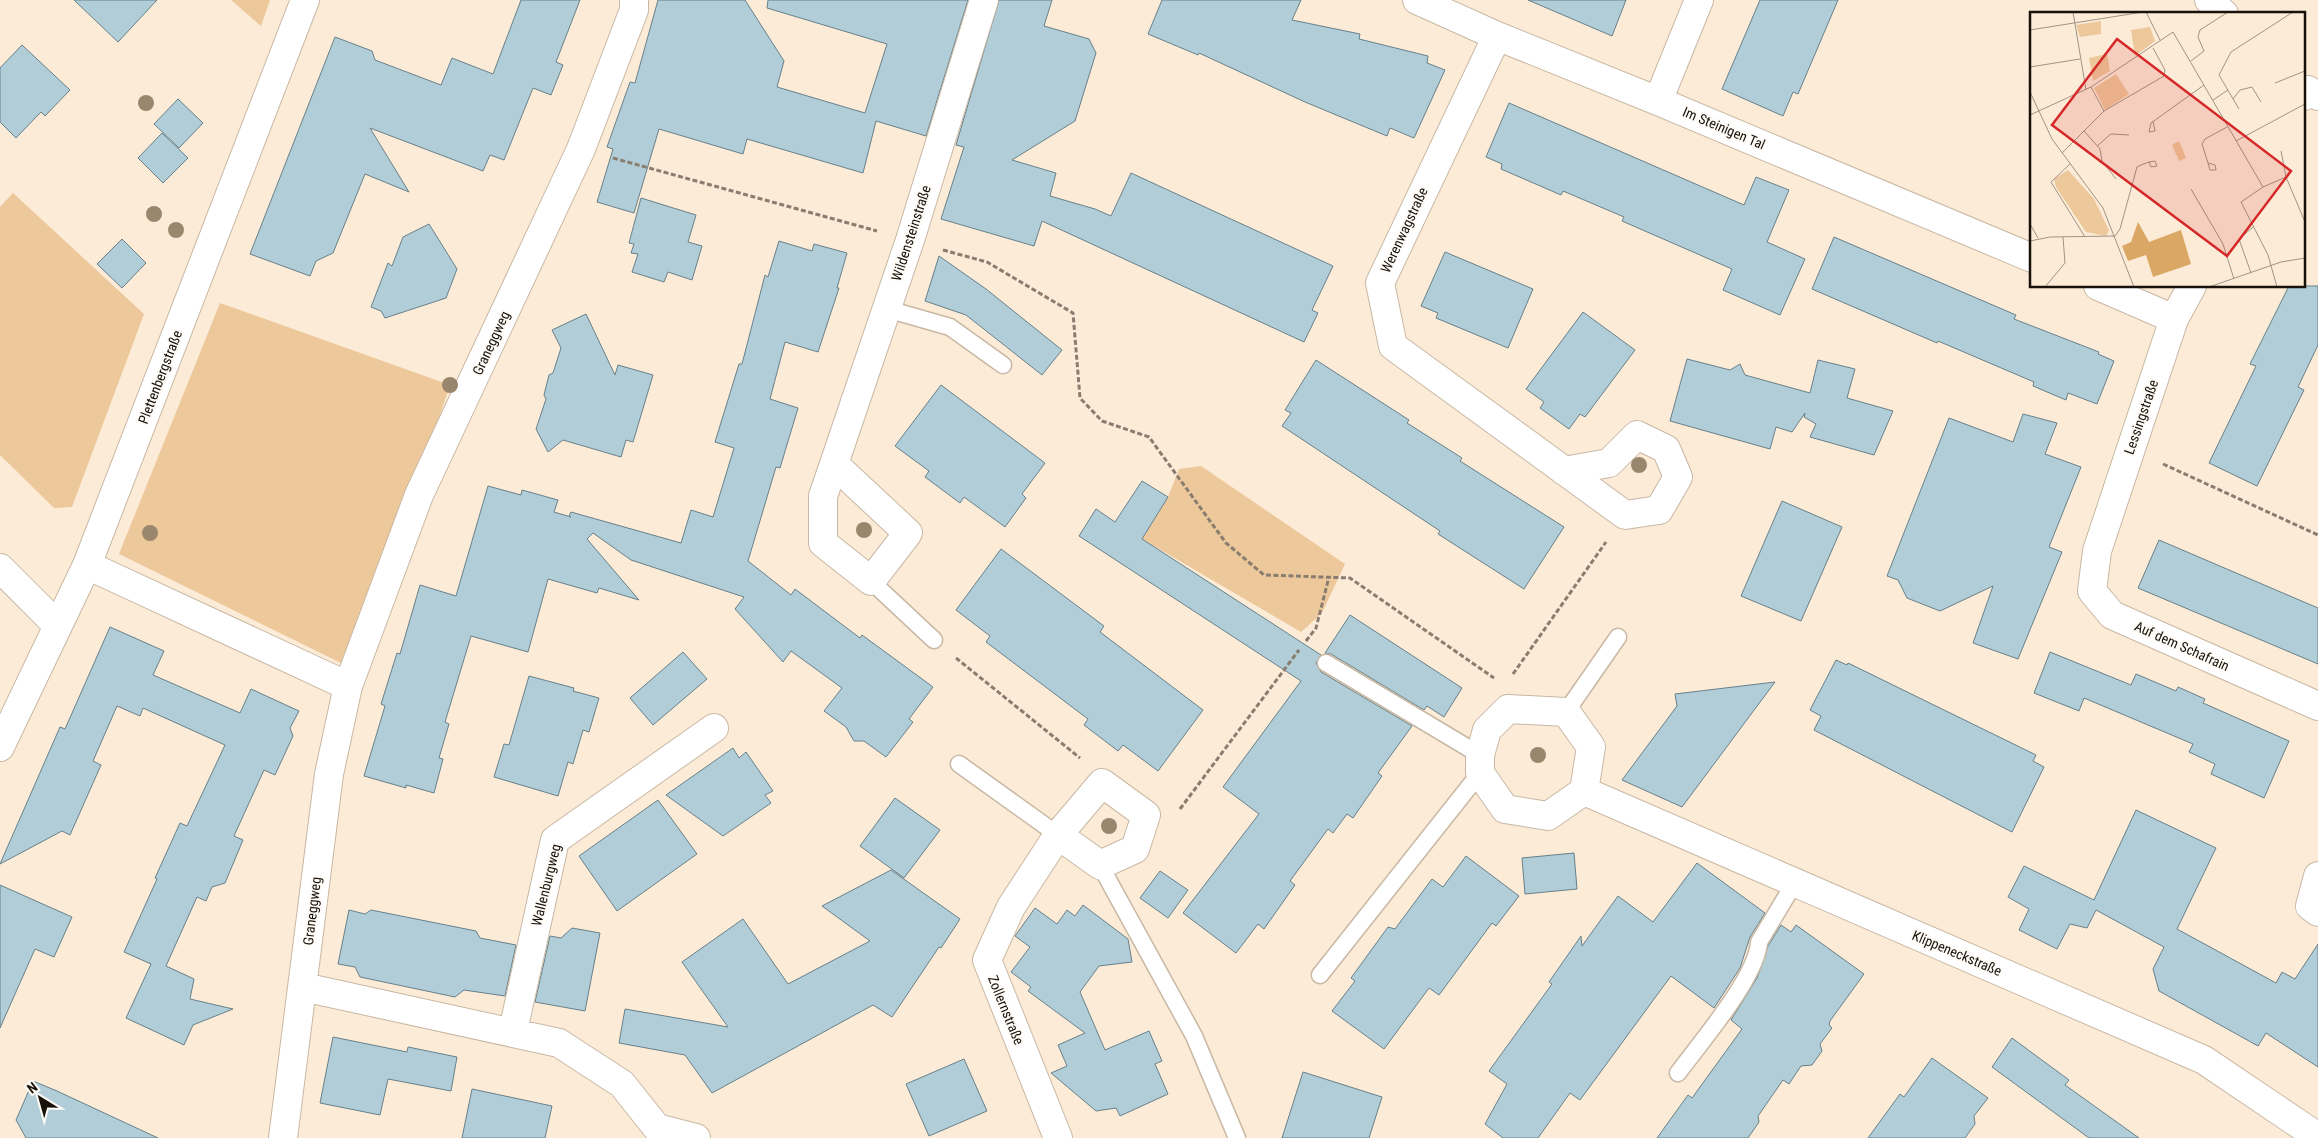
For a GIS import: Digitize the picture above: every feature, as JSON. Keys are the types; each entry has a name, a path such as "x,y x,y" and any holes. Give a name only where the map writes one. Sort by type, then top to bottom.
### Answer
{"street":[{"name":"Plettenbergstraße","path":"0,747 87,565 304,0"},
{"name":"Graneggweg","path":"283,1138 329,774 348,686 419,496 582,149 634,10 634,0"},
{"name":"Wildensteinstraße","path":"871,581 823,543 823,496 910,240 984,0"},
{"name":"Im Steinigen Tal","path":"1416,0 1496,36 1658,100 2030,257"},
{"path":"1658,100 1699,0"},
{"path":"2209,0 2222,12"},
{"name":"Werenwagstraße","path":"1496,36 1380,283 1393,346 1625,515"},
{"path":"2103,288 2174,319"},
{"name":"Lessingstraße","path":"2097,551 2174,319 2191,288"},
{"path":"1564,471 1609,463 1637,435 1666,449 1678,477 1659,510 1625,515"},
{"path":"834,464 908,533 871,581"},
{"name":"Auf dem Schafrain","path":"2097,551 2092,592 2112,615 2318,706"},
{"path":"87,565 348,686"},
{"path":"0,568 58,626"},
{"path":"1506,697 1566,712 1592,747 1584,791 1548,816 1505,809 1480,764 1487,730 1506,697"},
{"name":"Wallenburgweg","path":"513,1031 555,840 714,728"},
{"path":"1058,834 1100,866 1135,849 1146,815 1102,782"},
{"name":"Zollernstraße","path":"1058,1138 986,960 1011,906 1058,834 1102,782"},
{"name":"Klippeneckstraße","path":"1584,791 2204,1060 2307,1135"},
{"path":"2318,876 2310,906 2318,912"},
{"path":"303,987 513,1031 559,1043 622,1084 657,1128 696,1138"}],"lane":[{"path":"886,309 950,327 1003,365"},
{"path":"871,581 934,640"},
{"path":"1566,712 1618,637"},
{"path":"1320,976 1480,764 1326,663"},
{"path":"959,764 1058,834"},
{"path":"1100,866 1194,1036 1237,1138"},
{"path":"1678,1073 1750,973 1758,954 1759,942 1795,882"}],"path":[{"path":"582,149 987,262 1073,313 1080,398 1102,421 1149,437 1226,543 1264,575 1350,578 1506,697 1625,515"},
{"path":"2130,449 2318,536"},
{"path":"1142,827 1164,831 1316,628 1329,577"},
{"path":"934,640 1091,767 1102,782"}],"shaded area":[{"path":"231,0 270,0 261,26"},
{"path":"13,193 144,314 72,507 54,508 0,455 0,207"},
{"path":"220,303 450,385 355,670 119,554"},
{"path":"1201,466 1345,564 1322,613 1301,632 1142,539 1168,497 1179,469"}],"building":[{"path":"74,0 157,0 118,42"},
{"path":"521,0 580,0 556,62 563,65 551,95 533,88 504,160 490,155 483,171 370,128 409,192 365,174 333,253 316,261 310,276 250,254 335,37 372,51 375,60 441,85 452,58 493,74"},
{"path":"658,0 745,0 784,61 777,87 865,113 887,44 767,8 768,0 968,0 926,136 876,121 863,173 747,139 743,154 659,129 634,213 597,202 613,149 607,147 630,82 635,83"},
{"path":"999,0 1052,0 1044,26 1089,39 1096,53 1075,121 1012,160 1056,173 1050,196 1095,209 1111,216 1131,173 1333,266 1312,310 1318,313 1304,342 1042,221 1034,246 941,219 964,147 956,145"},
{"path":"1162,0 1301,0 1292,20 1360,34 1359,39 1428,56 1427,63 1445,70 1414,138 1390,128 1387,136 1305,102 1199,53 1198,55 1148,34"},
{"path":"1528,0 1626,0 1612,36"},
{"path":"1760,0 1838,0 1798,94 1793,92 1783,116 1722,89"},
{"path":"22,45 70,90 45,116 41,112 16,138 0,122 0,68"},
{"path":"178,99 203,123 179,148 154,124"},
{"path":"1509,103 1744,205 1756,177 1789,190 1767,242 1805,259 1780,315 1723,290 1732,269 1622,221 1624,217 1563,191 1561,195 1501,169 1502,164 1486,157"},
{"path":"162,133 188,158 163,183 138,158"},
{"path":"641,198 696,215 688,242 702,246 692,280 668,272 664,282 632,272 638,254 631,253 634,244 629,243"},
{"path":"429,224 457,269 446,298 385,318 381,311 371,307 388,263 392,266 403,237"},
{"path":"1834,237 2016,315 2014,319 2099,352 2098,354 2114,361 2097,404 2068,393 2066,400 2033,386 2034,382 1938,341 1937,343 1812,289"},
{"path":"122,239 146,263 122,288 97,264"},
{"path":"779,241 812,251 814,244 847,253 837,288 839,288 818,352 785,342 770,399 798,408 780,468 776,467 748,561 791,595 795,589 860,638 862,635 933,687 909,719 913,722 886,757 864,741 854,741 846,727 824,711 842,688 791,651 783,662 735,609 744,597 631,560 593,533 587,539 639,600 599,588 597,593 548,579 528,652 471,636 445,722 449,724 439,758 443,759 434,793 406,785 406,788 364,776 385,706 381,704 397,653 400,654 420,585 456,596 488,486 521,495 522,490 558,500 554,512 571,517 569,516 571,512 681,543 691,510 713,517 734,448 715,442 739,364 742,364 765,275 768,277"},
{"path":"1445,252 1533,289 1508,348 1436,318 1438,313 1421,306"},
{"path":"939,256 986,289 1062,350 1042,375 966,315 925,301"},
{"path":"2318,286 2318,345 2298,387 2304,390 2257,486 2209,463 2256,366 2250,364 2288,288"},
{"path":"1583,312 1635,350 1585,417 1580,414 1569,429 1540,408 1544,402 1526,389"},
{"path":"586,314 615,375 618,365 653,375 633,442 626,440 621,457 563,440 548,452 536,429 546,399 544,395 549,375 553,373 561,348 552,330"},
{"path":"1687,359 1730,370 1740,364 1745,375 1810,393 1818,360 1855,369 1847,398 1893,411 1874,455 1810,437 1816,424 1804,417 1805,413 1792,432 1776,427 1770,449 1670,421"},
{"path":"1316,360 1409,420 1407,423 1462,458 1460,461 1564,527 1524,589 1438,534 1440,531 1282,426 1291,413 1285,410"},
{"path":"941,385 1045,463 1022,494 1026,498 1005,527 964,497 960,503 925,477 929,471 895,446"},
{"path":"2023,414 2057,423 2045,454 2081,467 2049,547 2062,552 2018,659 1973,643 1993,586 1940,611 1907,598 1898,580 1887,576 1949,418 2013,442"},
{"path":"1142,481 1168,497 1142,539 1321,655 1316,663 1321,672 1412,726 1378,773 1382,776 1353,818 1347,814 1333,833 1328,829 1290,881 1295,885 1264,929 1258,924 1236,953 1183,913 1259,814 1223,787 1301,681 1079,536 1096,509 1115,522"},
{"path":"1782,501 1842,527 1801,621 1741,596"},
{"path":"2159,540 2318,608 2318,664 2138,588"},
{"path":"1001,549 1104,626 1100,632 1203,710 1158,771 1123,745 1118,751 1084,725 1088,719 986,642 990,636 956,610"},
{"path":"1350,615 1462,688 1444,717 1427,706 1424,710 1331,654 1325,653"},
{"path":"110,627 164,651 153,675 240,713 251,689 299,711 290,728 293,736 275,775 264,770 234,836 243,840 225,883 212,887 206,901 197,897 166,966 194,979 190,999 233,1009 193,1025 184,1045 126,1018 151,964 124,952 180,823 187,826 225,745 143,708 140,716 117,706 93,761 101,765 70,835 62,831 0,864 60,727 65,729"},
{"path":"683,652 707,679 653,725 630,698"},
{"path":"2050,652 2131,685 2136,674 2176,691 2178,687 2205,699 2203,703 2289,741 2264,798 2211,774 2215,764 2189,752 2193,744 2084,698 2079,711 2034,693"},
{"path":"1836,660 1847,665 1848,663 2036,755 2033,761 2044,767 2012,832 1814,730 1821,716 1810,710"},
{"path":"529,676 574,688 573,691 599,698 589,732 583,730 573,764 568,762 558,796 494,777 504,744 509,745"},
{"path":"1775,682 1682,807 1622,780 1677,706 1675,694"},
{"path":"733,748 739,758 746,752 773,791 765,795 771,803 723,836 666,795"},
{"path":"895,798 940,830 904,878 860,846"},
{"path":"658,800 697,854 617,911 579,856"},
{"path":"2136,810 2216,848 2177,929 2276,983 2282,972 2295,979 2318,944 2318,1067 2266,1033 2258,1046 2159,991 2153,969 2164,947 2096,910 2087,928 2070,924 2057,949 2019,930 2029,909 2008,897 2024,866 2094,900"},
{"path":"1574,853 1577,889 1525,894 1522,858"},
{"path":"1466,856 1519,896 1496,926 1492,923 1439,995 1429,988 1384,1049 1332,1011 1355,981 1351,978 1388,927 1395,929 1432,879 1443,887"},
{"path":"1697,863 1765,913 1750,937 1740,968 1714,1008 1671,976 1580,1100 1570,1093 1538,1138 1503,1138 1485,1124 1507,1084 1489,1071 1552,984 1549,982 1581,936 1582,946 1618,896 1653,922"},
{"path":"891,870 960,919 892,1017 873,1005 712,1093 685,1055 619,1043 625,1009 728,1027 682,962 743,919 788,984 870,941 822,906"},
{"path":"1160,871 1188,890 1168,918 1140,898"},
{"path":"0,885 72,917 54,957 35,949 0,1028"},
{"path":"1083,905 1128,939 1132,962 1099,966 1080,992 1105,1050 1149,1031 1162,1061 1155,1064 1168,1094 1120,1116 1116,1108 1096,1111 1051,1073 1067,1066 1058,1045 1085,1033 1028,991 1031,987 1011,972 1030,947 1015,936 1035,908 1057,924 1067,910 1075,916"},
{"path":"349,910 365,914 371,910 476,931 480,938 516,945 505,996 464,990 455,997 360,977 355,967 338,964"},
{"path":"1781,925 1791,932 1796,925 1864,974 1830,1021 1829,1025 1832,1028 1820,1044 1822,1051 1812,1065 1801,1066 1789,1084 1783,1080 1758,1116 1759,1122 1748,1138 1657,1138 1688,1095 1692,1098 1742,1029 1731,1020 1757,978 1768,946"},
{"path":"572,928 600,933 585,1011 535,1002 550,936 561,938"},
{"path":"333,1037 407,1052 408,1047 457,1057 451,1091 388,1079 380,1115 320,1103"},
{"path":"2012,1038 2069,1080 2065,1085 2139,1138 2089,1138 1992,1067"},
{"path":"1932,1058 1988,1098 1974,1116 1975,1124 1965,1138 1868,1138 1900,1094 1904,1097"},
{"path":"964,1059 987,1111 929,1136 906,1084"},
{"path":"1303,1072 1382,1097 1369,1138 1282,1138"},
{"path":"33,1081 158,1138 26,1138 16,1120"},
{"path":"472,1089 552,1106 545,1138 462,1138"}]}
